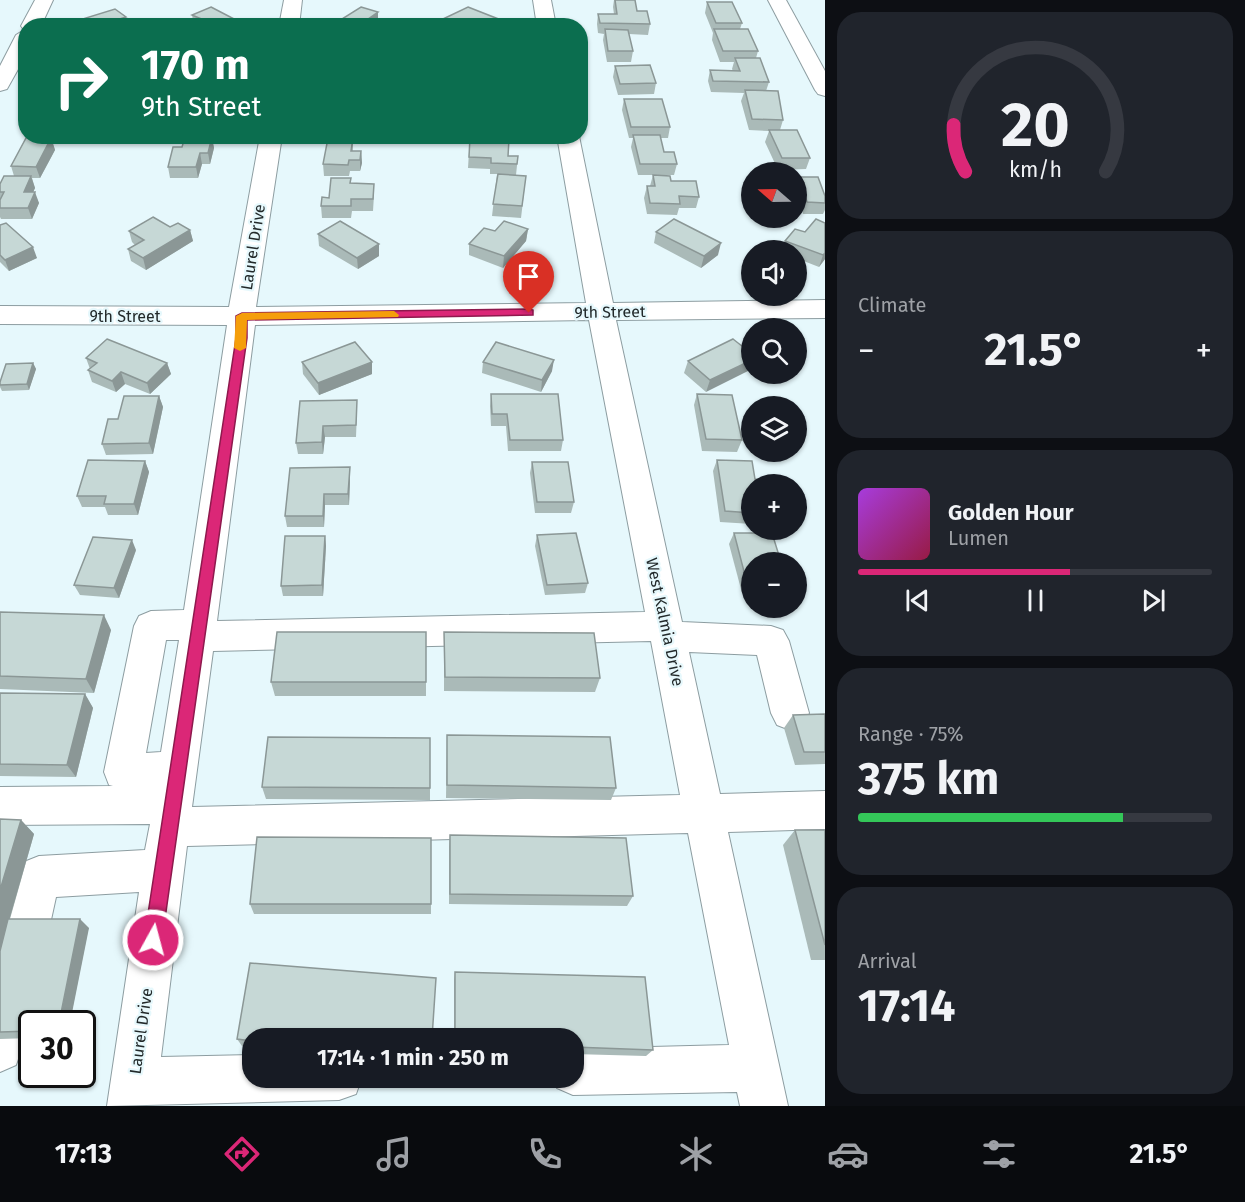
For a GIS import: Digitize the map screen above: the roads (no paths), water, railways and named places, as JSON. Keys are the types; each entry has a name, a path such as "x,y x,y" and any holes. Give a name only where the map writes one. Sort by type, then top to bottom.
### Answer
{"street":[{"path":"35,18 44,0"},
{"path":"290,18 293,0"},
{"path":"542,0 545,18"},
{"path":"777,0 825,90"},
{"path":"0,85 18,50"},
{"name":"Laurel Drive","path":"133,1094 162,870 241,338 242,316 270,144"},
{"name":"West Kalmia Drive","path":"570,144 761,1087"},
{"name":"9th Street","path":"0,315 242,316 825,309"},
{"path":"174,801 123,772 150,626 197,630 667,631 771,641 790,713"},
{"path":"0,806 174,801 705,815 825,810"},
{"path":"28,929 39,877 162,870"},
{"path":"584,1073 761,1087"},
{"path":"133,1094 242,1085"}]}
